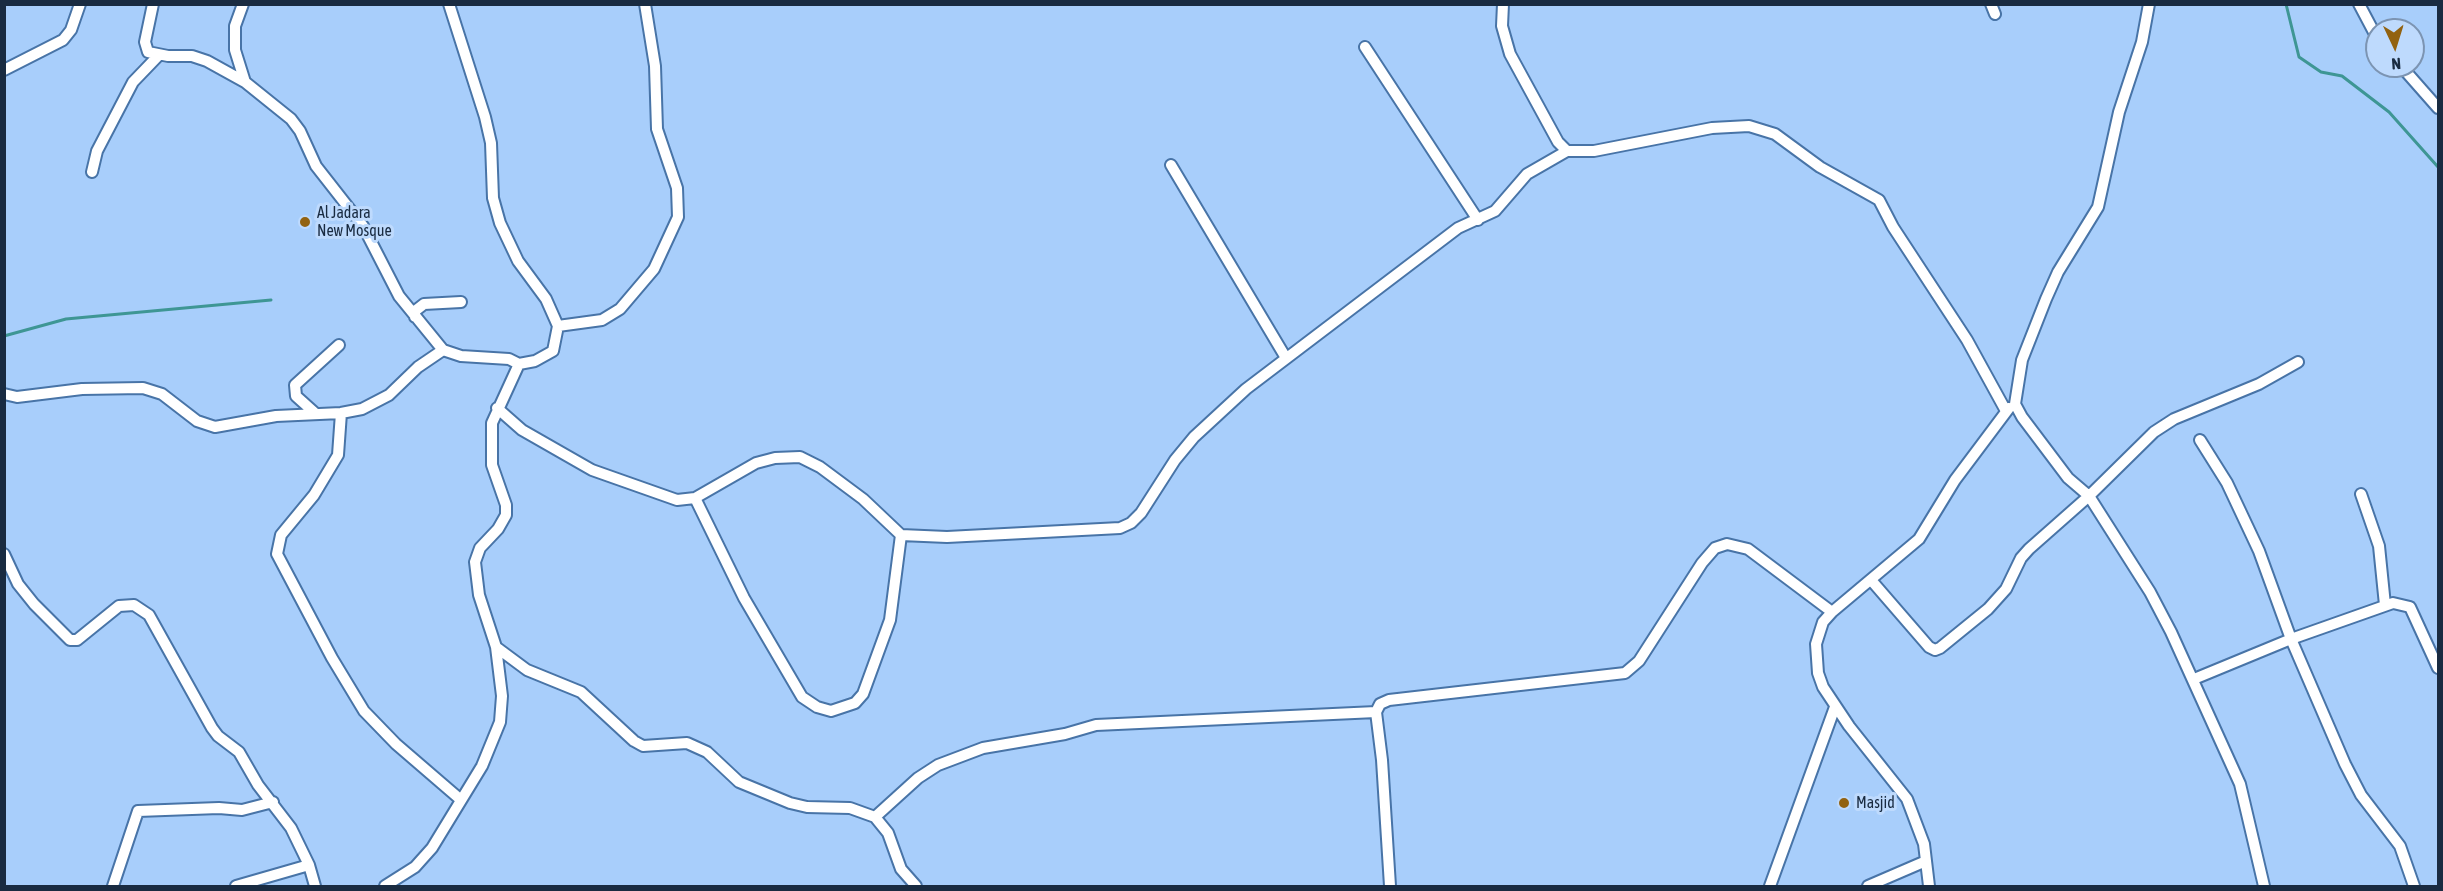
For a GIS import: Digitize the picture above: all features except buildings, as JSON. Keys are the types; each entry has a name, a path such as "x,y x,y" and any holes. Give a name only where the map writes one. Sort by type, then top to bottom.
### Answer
{"street":[{"path":"4,70 63,40 71,30 80,4"},
{"path":"153,4 148,21 145,47 148,52 159,55 198,57 244,82 296,125 316,166 363,226 399,296 443,350 460,356 509,359 519,364 549,355 555,347 558,326 546,299 518,261 500,223 493,198 490,143 485,117 448,4"},
{"path":"243,4 235,26 235,50 244,82"},
{"path":"558,326 602,320 625,305 662,256 678,217 677,188 657,129 657,86 645,4"},
{"path":"1503,4 1502,26 1510,54 1558,142 1567,151"},
{"path":"1929,886 1917,821 1907,799 1835,707 1823,687 1818,673 1816,644 1823,622 1832,612 1919,539 1955,480 2011,407 2022,360 2046,299 2058,272 2098,207 2118,112 2142,42 2149,4"},
{"path":"2359,4 2366,18"},
{"path":"1365,47 1478,220"},
{"path":"92,172 97,151 133,82 159,55"},
{"path":"2412,78 2439,108"},
{"path":"497,408 522,430 592,470 677,500 695,498 756,463 775,458 801,457 820,467 863,499 901,535 947,537 1120,528 1131,523 1141,513 1175,460 1194,437 1231,402 1449,235 1500,207 1527,174 1567,151 1594,151 1712,128 1749,126 1775,134 1820,167 1879,200 1893,227 2011,407 2022,417 2068,478 2089,496 2150,592 2194,679 2240,784 2264,886"},
{"path":"1170,165 1286,358"},
{"path":"415,317 415,311 424,304 461,302"},
{"path":"317,414 296,396 295,385 339,345"},
{"path":"4,394 17,397 82,389 143,388 162,394 197,421 212,427 276,416 341,413 373,405 389,394 418,367 443,350"},
{"path":"1871,580 1929,647 1935,650 1940,648 1988,609 2006,589 2029,549 2089,496 2154,432 2174,419 2259,384 2298,362"},
{"path":"385,886 424,858 487,756 500,722 502,696 496,647 474,573 475,556 498,529 506,515 506,505 492,465 492,423 519,364"},
{"path":"341,413 338,455 314,495 281,535 277,554 332,658 364,711 396,744 461,800"},
{"path":"2200,441 2227,483 2259,551 2291,639 2361,795 2396,839 2414,886"},
{"path":"2361,494 2379,546 2385,605"},
{"path":"695,498 744,598 802,697 817,707 831,711 855,703 866,686 890,620 901,535"},
{"path":"1390,886 1382,760 1376,712 1380,704 1389,700 1625,673 1639,661 1702,563 1715,548 1727,544 1748,549 1832,612"},
{"path":"4,554 18,584 34,604 70,640 77,640 119,606 134,605 144,610 178,664 212,728 218,736 239,752 258,785 291,828 309,865 315,886"},
{"path":"2194,679 2291,639 2385,605 2401,603 2410,607 2439,668"},
{"path":"496,647 527,670 581,692 634,741 643,746 687,743 707,752 739,782 790,803 807,807 849,808 875,817 888,833 901,869 916,886"},
{"path":"1770,886 1835,707"},
{"path":"875,817 892,799 931,770 983,748 1065,734 1096,725 1376,712"},
{"path":"113,886 138,811 219,808 242,810 273,802"},
{"path":"1868,886 1926,861"},
{"path":"236,886 309,865"}],"waterway":[{"path":"2286,4 2299,57 2321,72 2342,76 2389,112 2438,167"},
{"path":"4,336 66,319 271,300"}],"place":[{"name":"Al Jadara New Mosque","path":"305,222"},
{"name":"Masjid","path":"1844,803"}]}
